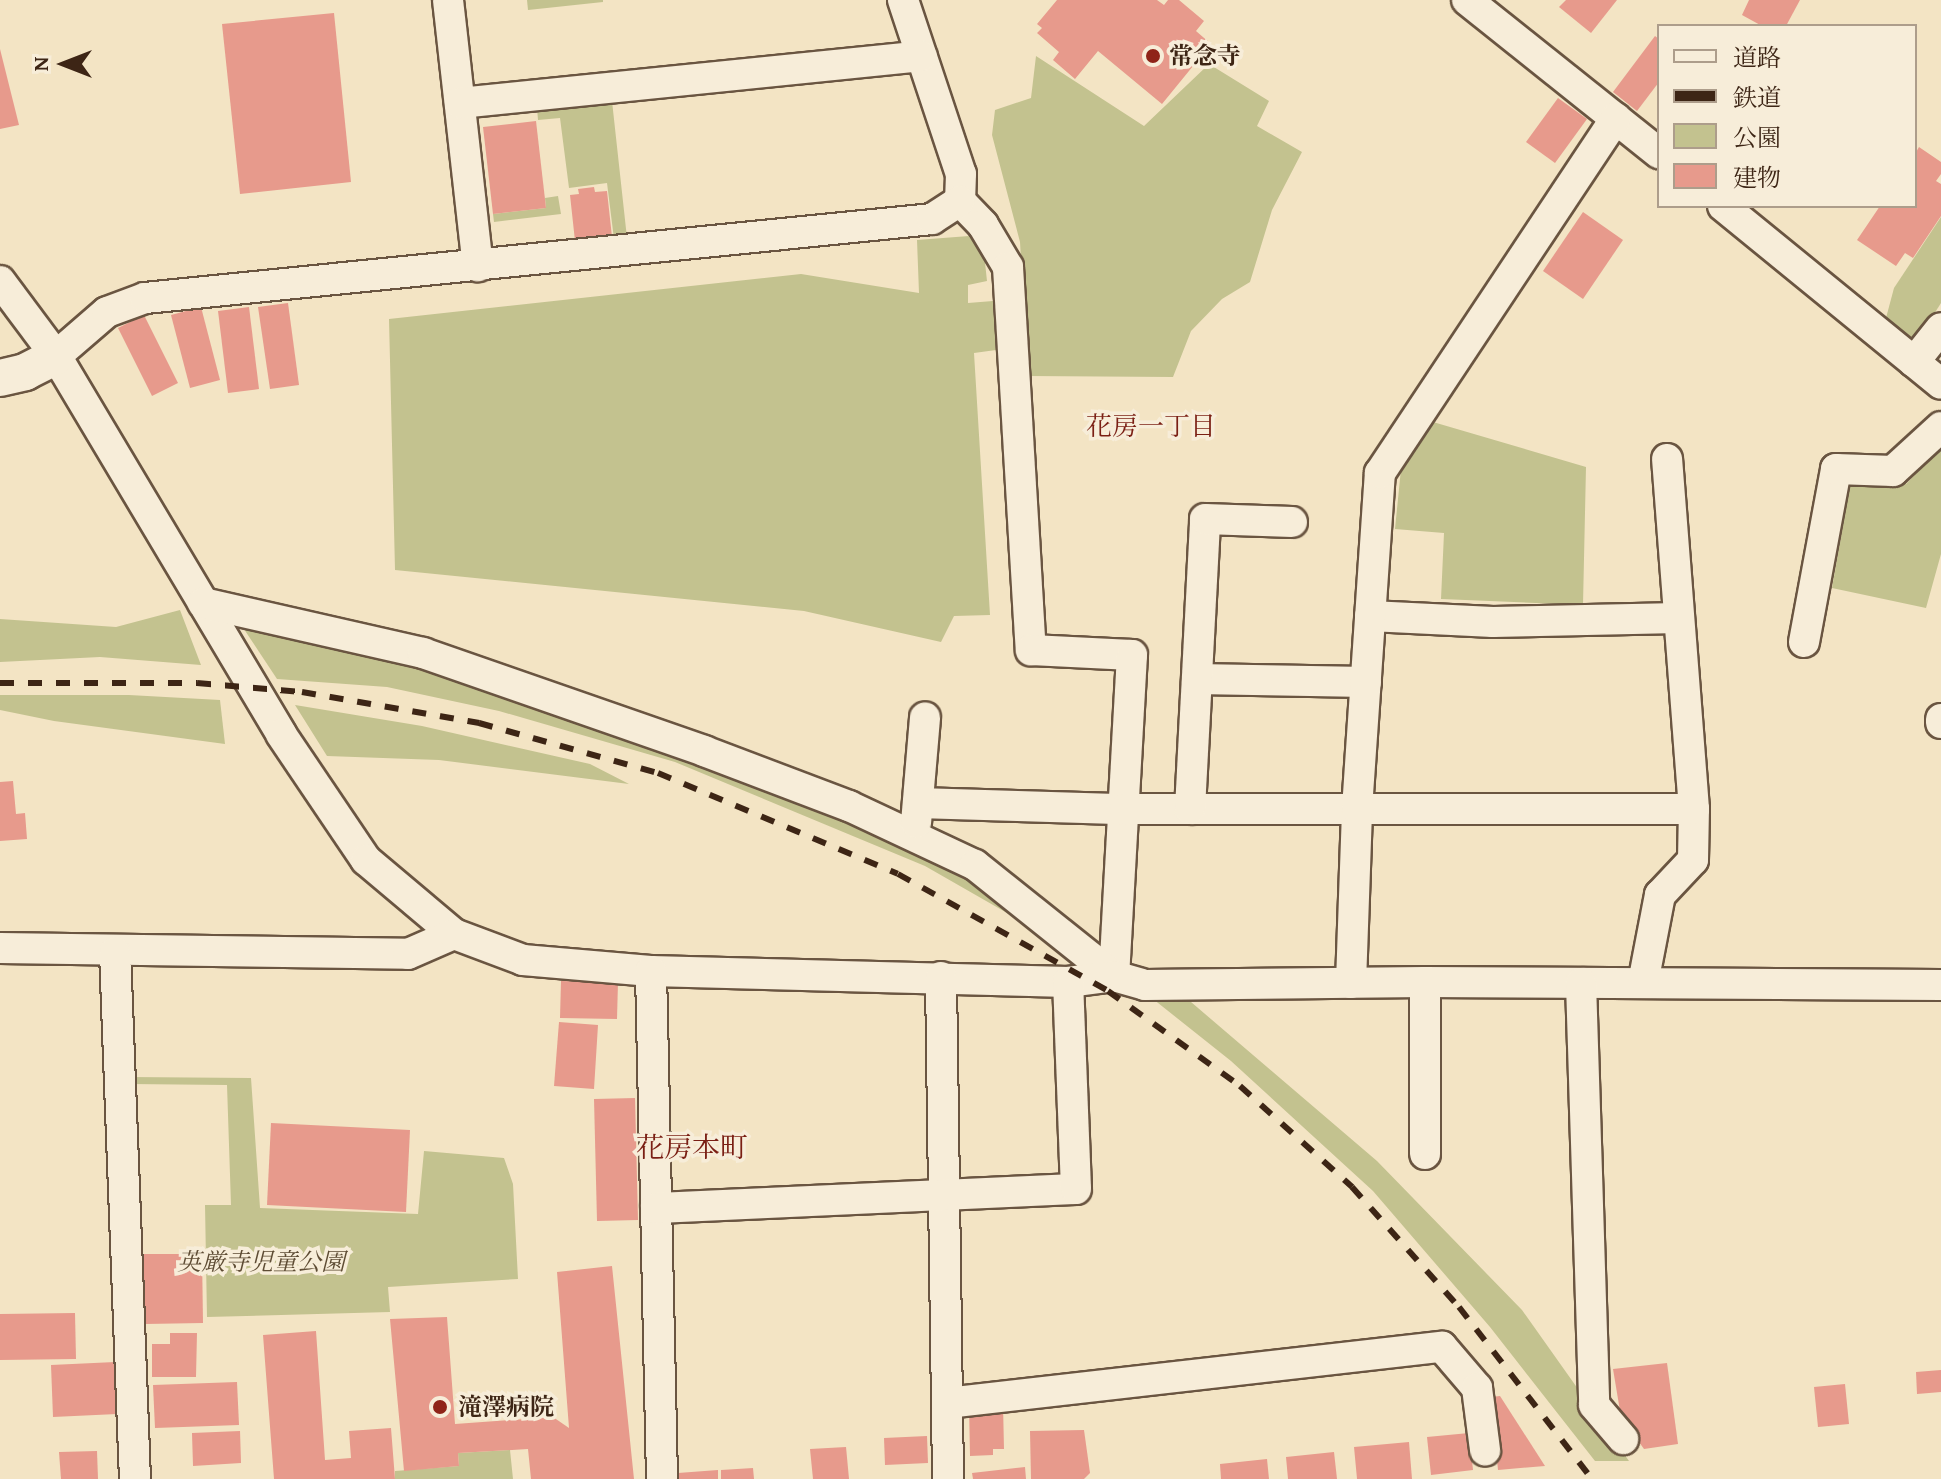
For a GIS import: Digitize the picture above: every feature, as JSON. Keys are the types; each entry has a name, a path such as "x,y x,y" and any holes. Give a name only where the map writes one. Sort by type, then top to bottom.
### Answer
{"street":[{"path":"448,0 478,266"},
{"path":"903,0 961,174 960,201 983,225 1008,267 1031,650 1132,655 1114,976"},
{"path":"1467,0 1657,151"},
{"path":"460,103 922,56"},
{"path":"1351,983 1357,809 1380,473 1616,118"},
{"path":"0,378 25,372 56,356 107,312 145,298 932,219 960,201"},
{"path":"1725,208 1941,384"},
{"path":"0,281 56,356 281,734 366,860 454,934 523,960 651,971 1068,982 1114,976"},
{"path":"1914,362 1941,328"},
{"path":"1804,642 1836,469 1893,471 1941,427"},
{"path":"1643,983 1660,895 1693,860 1694,809 1667,459"},
{"path":"1190,809 1205,519 1292,522"},
{"path":"203,603 423,653 718,756 849,806 975,865 1114,976 1145,985 1425,982 1941,985"},
{"path":"1370,616 1493,622 1679,618"},
{"path":"1197,679 1366,682"},
{"path":"915,837 925,717"},
{"path":"918,803 1125,809 1694,809"},
{"path":"0,948 408,954 454,934"},
{"path":"115,952 135,1479"},
{"path":"651,971 662,1479"},
{"path":"941,977 948,1479"},
{"path":"656,1208 1076,1189 1068,982"},
{"path":"1425,982 1425,1154"},
{"path":"1581,983 1594,1405 1623,1439"},
{"path":"947,1403 1442,1347 1477,1388 1485,1450"}],"green space":[{"path":"527,0 603,0 603,2 528,10"},
{"path":"1036,56 1144,126 1209,64 1269,101 1257,126 1302,152 1272,210 1250,282 1222,299 1191,331 1173,377 1028,376 1020,242 992,135 995,110 1031,98"},
{"path":"612,101 627,238 614,239 607,183 569,188 560,118 538,120 537,108"},
{"path":"558,196 561,214 494,222 493,214 546,208 545,198"},
{"path":"1941,217 1941,303 1917,341 1886,318 1894,288"},
{"path":"982,235 987,281 968,285 968,303 993,301 996,350 974,353 990,615 954,616 941,642 804,611 395,570 389,319 801,274 919,293 917,240"},
{"path":"1433,422 1586,467 1583,605 1441,599 1444,533 1395,529 1401,469"},
{"path":"1941,448 1941,554 1926,608 1832,588 1851,480 1906,484"},
{"path":"180,610 201,665 100,657 0,662 0,619 116,627"},
{"path":"236,617 420,661 811,800 973,878 1051,938 925,866 675,762 499,711 387,687 277,679"},
{"path":"0,695 129,695 220,700 225,744 54,721 0,710"},
{"path":"295,705 422,726 590,764 629,784 439,760 327,756"},
{"path":"1148,995 1184,996 1377,1161 1522,1310 1629,1461 1595,1461 1490,1327 1373,1191 1231,1061"},
{"name":"英厳寺児童公園","path":"129,1077 251,1078 260,1208 418,1214 424,1151 504,1158 513,1184 518,1279 388,1287 390,1312 207,1317 205,1205 231,1205 227,1085 129,1084"},
{"path":"510,1450 513,1479 395,1479 395,1471 459,1466 458,1453"}],"building":[{"name":"常念寺","path":"1057,0 1157,0 1164,5 1168,0 1179,0 1204,21 1196,31 1211,44 1162,104 1098,51 1075,79 1053,60 1059,52 1037,33 1042,28 1037,24"},
{"path":"1566,0 1617,0 1591,33 1559,7"},
{"path":"1749,0 1800,0 1787,24 1758,24 1742,15"},
{"path":"334,13 351,182 240,194 222,24"},
{"path":"1655,36 1657,38 1657,85 1637,111 1613,92"},
{"path":"0,49 19,125 0,129"},
{"path":"1558,98 1587,119 1555,163 1526,142"},
{"path":"536,121 546,208 493,214 483,127"},
{"path":"1919,147 1941,162 1941,174 1936,181 1941,184 1941,216 1913,258 1905,253 1896,266 1857,240 1879,208 1917,208"},
{"path":"594,187 595,192 607,191 612,237 575,241 570,195 579,194 578,189"},
{"path":"1583,212 1623,240 1583,299 1543,271"},
{"path":"288,303 299,385 270,389 258,307"},
{"path":"201,307 220,380 190,388 171,315"},
{"path":"249,307 259,389 228,393 218,311"},
{"path":"144,315 178,383 152,396 118,328"},
{"path":"13,781 16,814 25,813 27,839 0,841 0,782"},
{"path":"561,981 618,982 617,1019 560,1018"},
{"path":"559,1022 598,1025 594,1089 554,1086"},
{"path":"635,1098 638,1220 597,1221 594,1099"},
{"path":"271,1123 410,1130 406,1212 267,1205"},
{"path":"143,1254 202,1254 203,1323 145,1324"},
{"path":"612,1266 634,1479 531,1479 528,1449 458,1453 459,1466 404,1471 390,1319 447,1317 455,1424 553,1417 569,1428 557,1272"},
{"path":"75,1313 76,1359 0,1360 0,1314"},
{"path":"316,1331 325,1460 351,1458 349,1431 391,1428 395,1479 274,1479 263,1335"},
{"path":"170,1333 197,1333 196,1377 152,1377 152,1344 170,1344"},
{"path":"115,1362 117,1414 53,1417 51,1365"},
{"path":"1667,1363 1678,1444 1644,1449 1621,1417 1613,1369"},
{"path":"1941,1370 1941,1392 1917,1394 1916,1372"},
{"path":"237,1382 239,1425 155,1428 153,1385"},
{"path":"1845,1384 1849,1424 1818,1427 1814,1387"},
{"path":"1500,1396 1545,1466 1498,1470 1491,1397"},
{"path":"1003,1404 1004,1449 993,1449 993,1455 970,1456 969,1405"},
{"path":"1084,1430 1090,1473 1084,1479 1031,1479 1030,1431"},
{"path":"240,1431 241,1463 193,1466 192,1433"},
{"path":"1469,1433 1473,1470 1431,1475 1427,1437"},
{"path":"927,1436 928,1463 885,1465 884,1438"},
{"path":"1409,1442 1412,1479 1357,1479 1354,1447"},
{"path":"846,1447 849,1479 813,1479 810,1449"},
{"path":"97,1451 98,1479 61,1479 59,1452"},
{"path":"1334,1452 1337,1479 1288,1479 1286,1457"},
{"path":"1267,1459 1269,1479 1221,1479 1220,1464"},
{"path":"1025,1467 1026,1479 973,1479 972,1473"},
{"path":"753,1468 754,1479 721,1479 721,1470"},
{"path":"718,1470 718,1479 679,1479 678,1473"}],"railway":[{"path":"0,683 197,683 302,692 479,723 658,773 898,874 1108,991 1240,1086 1352,1187 1459,1307 1592,1479"}],"place":[{"name":"常念寺","path":"1153,56"},
{"name":"滝澤病院","path":"440,1407"}],"district":[{"name":"花房一丁目","path":"1151,426"},
{"name":"花房本町","path":"692,1147"}]}
